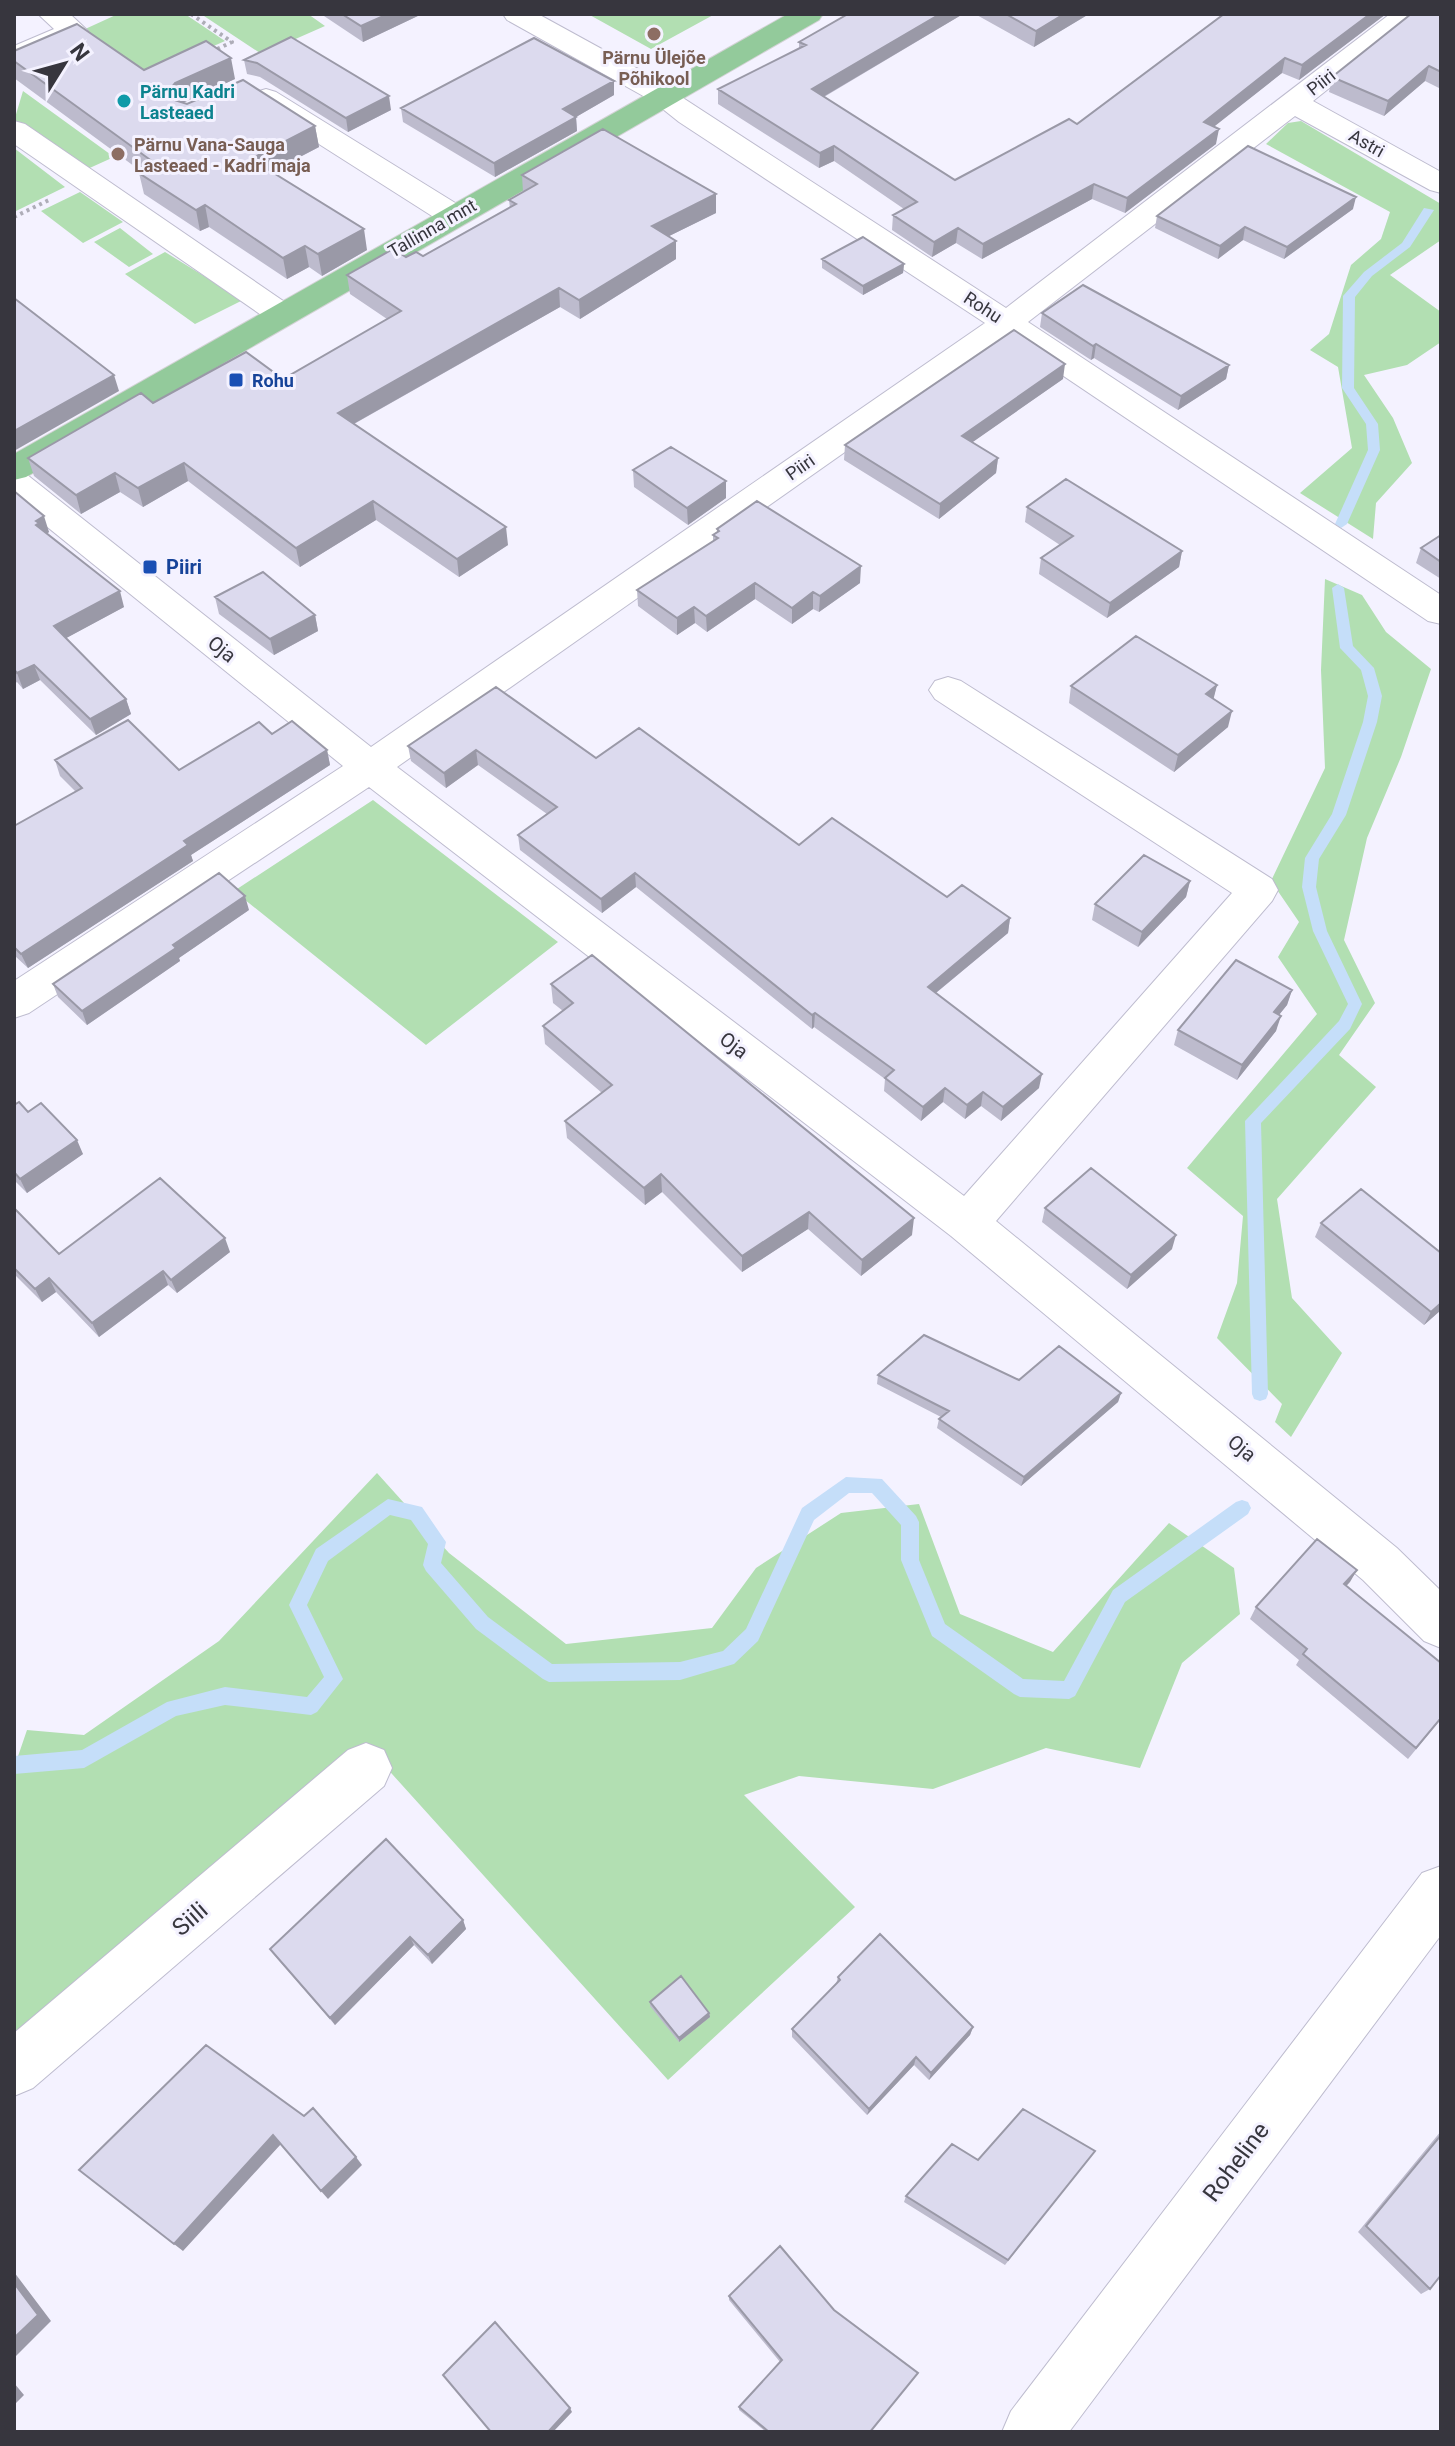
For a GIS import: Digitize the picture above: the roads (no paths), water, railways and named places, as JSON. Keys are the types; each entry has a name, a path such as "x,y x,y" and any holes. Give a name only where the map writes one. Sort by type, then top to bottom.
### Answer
{"main road":[{"name":"Tallinna mnt","path":"14,469 809,14"}],"street":[{"name":"Rohu","path":"517,14 664,96 689,116 1441,612"},
{"name":"Piiri","path":"14,1002 370,767 1007,323 1408,14"},
{"path":"14,57 74,31 38,16"},
{"path":"241,89 454,216"},
{"name":"Astri","path":"1294,103 1441,184"},
{"path":"14,130 281,314"},
{"name":"Oja","path":"14,482 370,767 967,1223 1380,1564 1441,1625"},
{"path":"948,690 1258,890 967,1223"},
{"name":"Siili","path":"14,2069 366,1768"},
{"name":"Roheline","path":"1032,2432 1441,1892"}],"waterway":[{"path":"1341,524 1374,450 1372,424 1348,388 1349,296 1368,274 1406,245 1428,210"},
{"path":"1260,1394 1253,1121 1345,1025 1355,1004 1320,931 1309,887 1312,858 1339,815 1370,722 1375,696 1367,668 1347,648 1338,588"},
{"path":"14,1765 84,1759 173,1708 225,1696 311,1706 334,1679 298,1605 322,1555 388,1507 416,1513 437,1542 432,1565 482,1623 549,1673 680,1671 728,1658 752,1635 808,1514 846,1485 876,1485 910,1522 910,1560 938,1630 1020,1688 1069,1690 1119,1596 1242,1508"}],"place":[{"name":"Pärnu Ülejõe Põhikool","path":"654,34"},
{"name":"Pärnu Kadri Lasteaed","path":"124,101"},
{"name":"Pärnu Vana-Sauga Lasteaed - Kadri maja","path":"118,154"},
{"name":"Rohu","path":"236,380"},
{"name":"Piiri","path":"150,567"}]}
